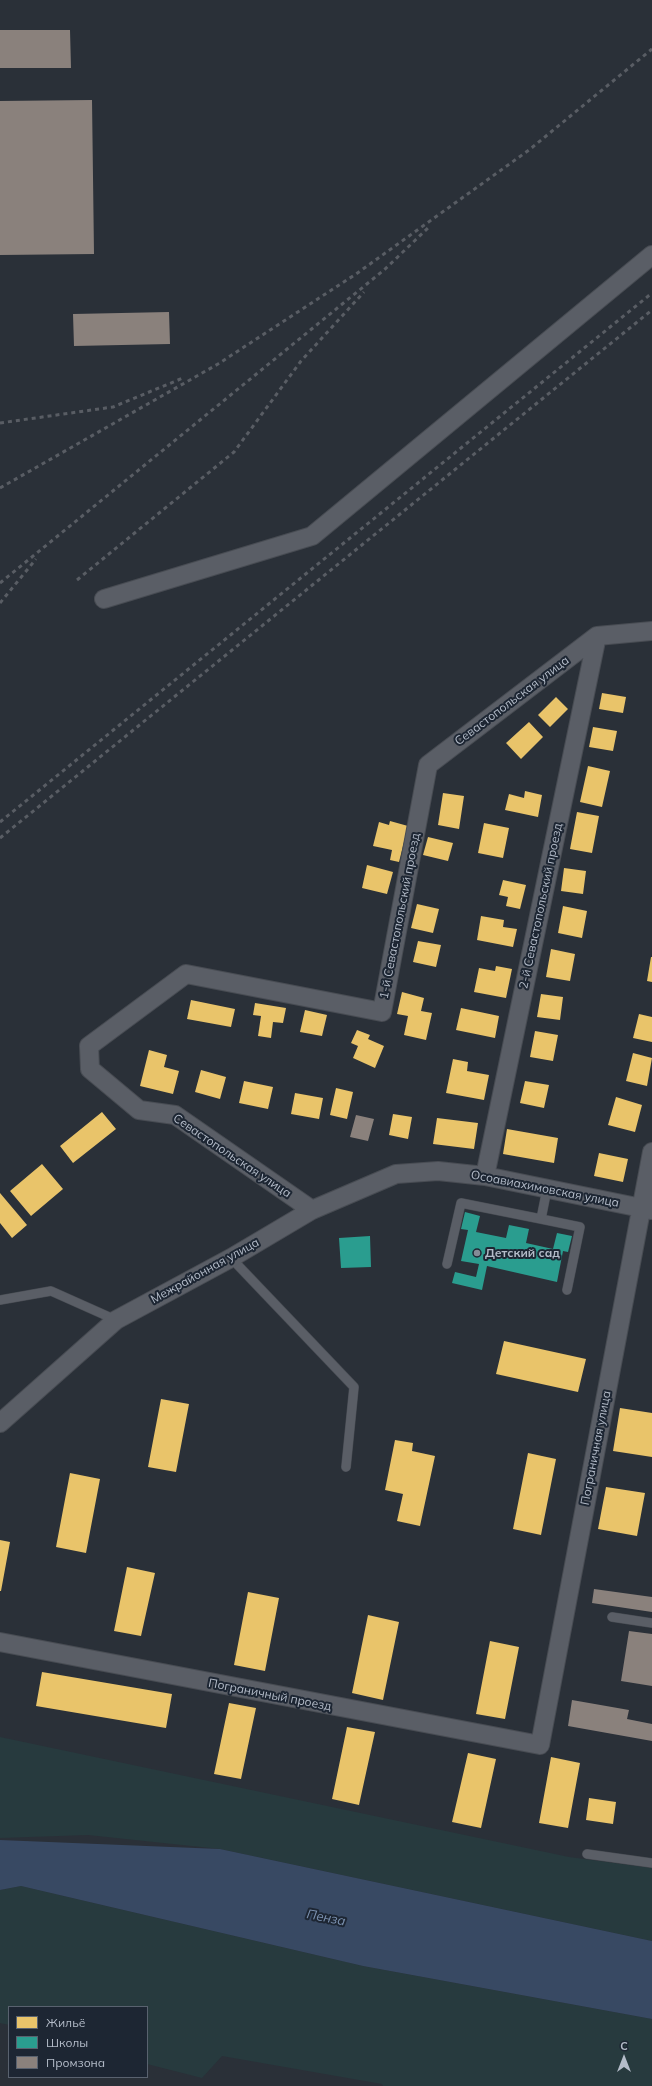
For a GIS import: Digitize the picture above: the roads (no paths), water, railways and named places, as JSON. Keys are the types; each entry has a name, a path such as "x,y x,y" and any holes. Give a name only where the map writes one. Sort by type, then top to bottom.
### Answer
{"street":[{"path":"104,599 312,536 652,254"},
{"path":"597,636 652,631"},
{"name":"Севастопольская улица","path":"428,765 597,636"},
{"name":"2-й Севастопольский проезд","path":"485,1176 597,636"},
{"name":"1-й Севастопольский проезд","path":"186,974 382,1012 428,765"},
{"name":"Севастопольская улица","path":"186,974 89,1046 90,1069 139,1110 175,1116 312,1210"},
{"name":"Пограничная улица","path":"540,1745 646,1209 652,1152"},
{"name":"Осоавиахимовская улица","path":"438,1171 485,1176 646,1209"},
{"name":"Межрайонная улица","path":"0,1423 116,1320 231,1258 312,1210 396,1174 438,1171"},
{"name":"Пограничный проезд","path":"0,1642 540,1745"}],"lane":[{"path":"541,1220 547,1189"},
{"path":"447,1264 461,1203 580,1227 567,1290"},
{"path":"231,1258 354,1387 346,1467"},
{"path":"0,1300 51,1291 116,1320"},
{"path":"612,1617 652,1623"},
{"path":"586,1854 652,1863"}],"water":[{"name":"Пенза","path":"0,1840 220,1849 652,1941 652,2019 363,1966 21,1886 0,1890"}],"railway":[{"path":"0,488 218,364 356,274 529,150 652,49"},
{"path":"0,583 384,270 428,228"},
{"path":"77,580 234,452 301,361 364,292"},
{"path":"0,822 652,293"},
{"path":"0,838 652,310"},
{"path":"0,423 113,407 183,378"},
{"path":"0,603 36,559"}],"place":[{"name":"Детский сад","path":"477,1253"}]}
